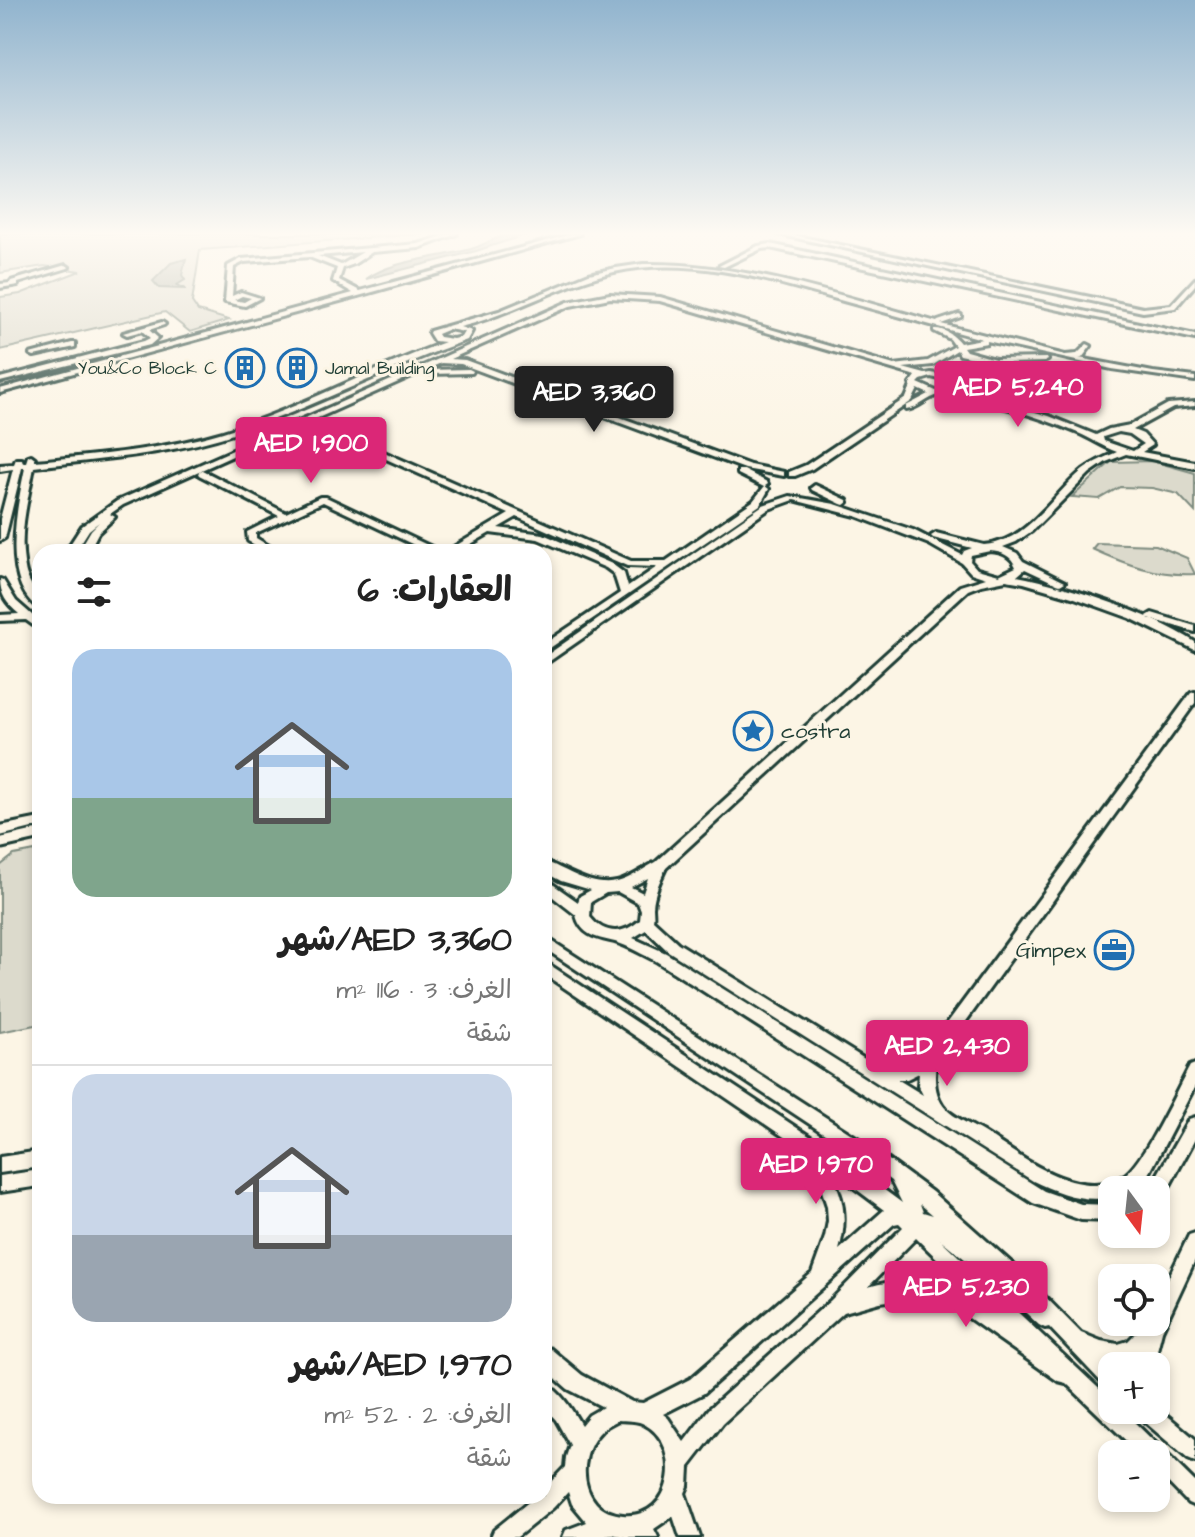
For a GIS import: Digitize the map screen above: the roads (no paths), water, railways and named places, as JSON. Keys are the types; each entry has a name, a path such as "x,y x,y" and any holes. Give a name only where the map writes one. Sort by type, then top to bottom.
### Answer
{"street":[{"path":"0,390 295,306"},
{"path":"0,468 25,461 181,438 244,417 433,336 439,329 453,327 508,306"},
{"path":"0,460 71,459 195,442 275,417 531,306"},
{"path":"87,544 94,532 116,513 568,306"},
{"path":"75,544 85,528 120,503 577,306"},
{"path":"661,306 940,394 976,399 1074,429 1125,452"},
{"path":"672,306 878,365 924,376 947,377 959,386 1004,403 1110,430 1142,424 1163,406 1195,404"},
{"path":"857,306 938,326 954,339 956,348"},
{"path":"873,306 975,341 1195,380"},
{"path":"873,306 1044,360 1111,376 1195,380"},
{"path":"1048,306 1195,337"},
{"path":"1123,306 1143,310 1174,306"},
{"path":"938,326 955,321 1080,360"},
{"path":"127,333 162,324"},
{"path":"453,327 464,328 468,334"},
{"path":"0,380 150,342 154,336 144,329"},
{"path":"454,361 512,329"},
{"path":"433,336 451,341"},
{"path":"552,644 757,503 771,476 809,467 909,399 914,384 939,360 956,348 975,341"},
{"path":"34,354 72,345"},
{"path":"1003,345 1012,356 987,372 981,380 983,387 1004,403"},
{"path":"1080,360 1087,346"},
{"path":"956,348 988,360 1044,360"},
{"path":"55,349 68,363"},
{"path":"479,349 473,358 480,368"},
{"path":"878,365 910,366 939,360"},
{"path":"939,360 939,367 963,375 987,372"},
{"path":"454,361 748,467 786,474 814,485 831,497 943,539 1007,552 1062,583 1195,629"},
{"path":"454,361 455,365 467,370 730,468 794,499 831,506 940,546 967,564 999,577 1038,583 1176,634 1195,644"},
{"path":"430,367 467,370"},
{"path":"552,656 766,507 811,495 821,469 921,399 959,386"},
{"path":"329,416 324,425 329,431"},
{"path":"1136,452 1148,448 1142,424"},
{"path":"1101,460 1100,434 1110,430"},
{"path":"1121,430 1195,463"},
{"path":"297,431 329,431 630,564 668,564"},
{"path":"964,588 967,553 1020,536 1101,460 1125,452 1136,452 1195,463"},
{"path":"26,486 46,469 71,459"},
{"path":"25,461 26,486 15,563 20,580 32,596"},
{"path":"0,538 10,491 25,461"},
{"path":"202,473 284,515"},
{"path":"0,476 10,491"},
{"path":"260,544 251,539 250,534 314,501 329,500 420,544"},
{"path":"464,544 516,514"},
{"path":"488,530 540,536 609,566 619,573 625,594"},
{"path":"552,870 578,882 603,888 620,887 661,865 964,588 1020,571 1017,545 1020,536"},
{"path":"630,564 642,582"},
{"path":"1,589 32,621"},
{"path":"0,618 26,617"},
{"path":"946,1117 928,1094 925,1077 928,1061 1195,695"},
{"path":"0,831 32,824"},
{"path":"0,843 32,836"},
{"path":"617,937 634,933 646,922 651,884 661,865"},
{"path":"620,887 640,895 647,905"},
{"path":"582,912 585,900 603,888"},
{"path":"552,889 582,912 589,928 661,957 1039,1197 1081,1212 1098,1213"},
{"path":"646,922 673,947 1055,1184 1072,1190 1104,1192 1131,1182 1141,1173 1195,1071"},
{"path":"552,946 895,1173 1009,1272 1069,1338 1107,1353 1125,1354 1136,1349 1148,1336"},
{"path":"552,972 795,1135 910,1217 1140,1440"},
{"path":"871,1070 907,1072 928,1061"},
{"path":"1166,1176 1195,1124"},
{"path":"795,1135 826,1176 837,1206 836,1239 817,1282"},
{"path":"0,1165 32,1160"},
{"path":"895,1173 910,1217"},
{"path":"0,1184 32,1179"},
{"path":"648,1537 599,1517 581,1498 574,1472 579,1441 594,1421 635,1411 697,1386 890,1216 910,1217 943,1229 1098,1366"},
{"path":"573,1537 650,1521 669,1504 675,1493 680,1463 722,1410 837,1306 910,1217"},
{"path":"1170,1294 1195,1241"},
{"path":"837,1306 901,1287 943,1293 969,1304 1043,1359 1083,1384"},
{"path":"552,1363 575,1382 665,1427 680,1463"},
{"path":"552,1401 563,1413 579,1441"},
{"path":"1162,1424 1195,1452"},
{"path":"1165,1424 1168,1429"},
{"path":"1170,1470 1195,1496"},
{"path":"552,1495 574,1472"},
{"path":"675,1493 690,1537"},
{"path":"501,1537 542,1504"}],"place":[{"name":"You&Co Block C","path":"245,368"},
{"name":"Jamal Building","path":"297,368"},
{"name":"costra","path":"753,731"},
{"name":"Gimpex","path":"1114,950"}]}
